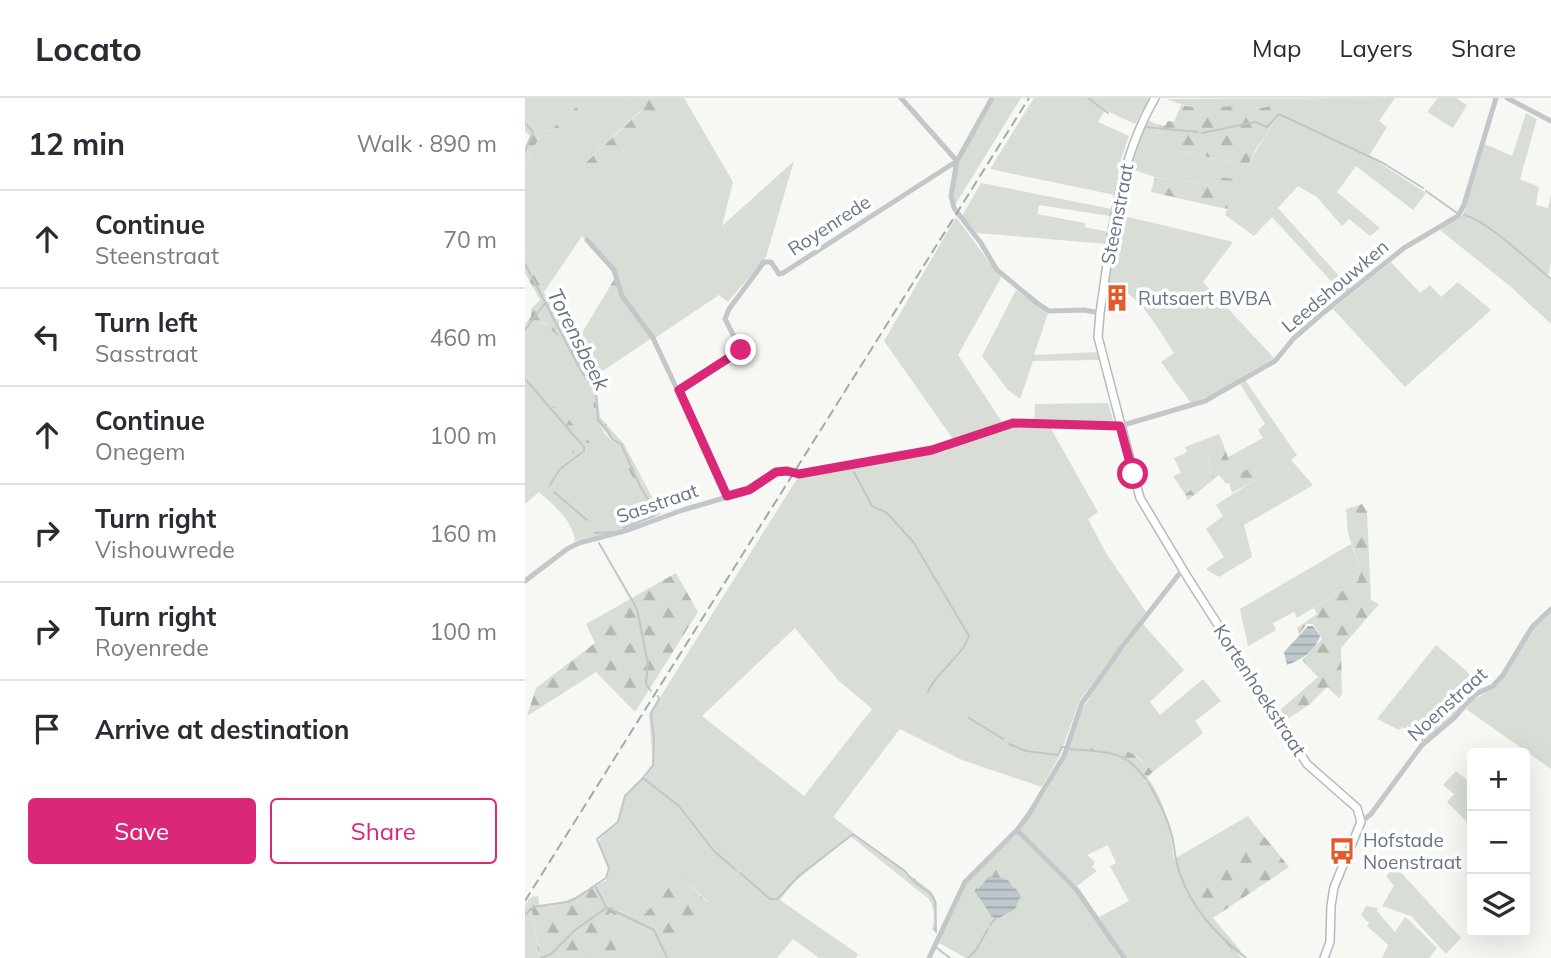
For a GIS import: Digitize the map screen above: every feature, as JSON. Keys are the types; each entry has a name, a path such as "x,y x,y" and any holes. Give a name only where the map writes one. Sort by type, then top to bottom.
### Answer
{"street":[{"path":"901,98 957,161"},
{"path":"992,98 957,161 951,193 952,205 981,243 997,270 1049,311 1084,310 1100,313"},
{"name":"Steenstraat","path":"1155,98 1128,155 1098,337 1140,498 1183,569"},
{"name":"Leedshouwken","path":"1120,426 1205,401 1275,361 1294,338 1404,248 1458,216 1465,205 1496,98"},
{"path":"1507,98 1551,121"},
{"name":"Royenrede","path":"679,390 741,350 726,324 726,316 764,262 771,262 779,274 783,273 957,161"},
{"path":"587,240 614,270 622,296 653,338 727,496"},
{"name":"Sasstraat","path":"525,582 567,549 749,490 776,472 799,474 916,454 1013,423 1120,426"},
{"path":"929,958 965,882 1017,830 1064,756 1082,703 1183,569"},
{"name":"Kortenhoekstraat","path":"1183,569 1307,764 1357,808 1361,822"},
{"name":"Noenstraat","path":"1361,822 1371,814 1422,745 1478,693 1493,686 1503,675 1532,626 1551,608"},
{"path":"1324,958 1330,942 1334,887 1361,822"},
{"path":"1017,830 1076,889 1124,958"}],"green space":[{"path":"525,98 586,98 550,131 539,130 525,118"},
{"path":"586,98 604,98 556,147 579,169 641,111 626,98 675,98 588,185 539,137 525,167 525,147 530,136 525,131 525,118 539,130 550,131"},
{"path":"604,98 626,98 641,110 579,169 556,147"},
{"path":"675,98 684,98 733,182 722,226 794,161 766,257 728,302 719,295 655,338 624,296 615,269 582,236 544,292 525,251 525,167 539,137 588,185"},
{"path":"994,98 1021,98 955,205 953,191 959,163"},
{"path":"1034,98 1150,98 1135,124 1105,110 1098,122 1129,136 1120,162 1115,195 990,169"},
{"path":"1395,98 1379,121 1387,127 1369,156 1426,193 1413,210 1356,166 1337,192 1380,228 1370,236 1349,219 1342,226 1317,197 1298,186 1278,208 1350,288 1343,294 1272,217 1254,236 1225,215 1256,151 1279,114 1284,111 1257,109 1255,102 1200,108 1167,99"},
{"path":"1438,98 1456,98 1467,105 1453,128 1427,112"},
{"path":"1255,102 1257,109 1275,105 1284,111 1279,114 1256,149 1227,209 1151,192 1155,177 1210,185 1214,177 1235,179 1243,164 1168,149 1165,134 1156,131 1157,124 1165,126 1168,121 1174,122 1181,105 1218,107"},
{"path":"1526,113 1537,119 1520,179 1539,187 1536,205 1548,208 1551,194 1551,262 1548,278 1551,280 1551,324 1511,287 1440,230 1463,215 1485,144 1512,156"},
{"path":"1147,120 1157,124 1156,131 1165,134 1168,149 1243,164 1235,179 1211,185 1155,177 1128,168"},
{"path":"981,183 1112,209 1110,216 1039,205 1037,214 1085,223 1085,227 1108,232 1106,244 977,233 962,216"},
{"path":"1120,215 1233,242 1203,282 1274,358 1209,396 1191,403 1161,362 1174,353 1154,322 1129,294 1109,283"},
{"path":"956,217 1001,278 958,355 1006,428 1050,427 1098,512 1088,519 1106,553 1146,612 1080,700 1059,757 1042,787 962,760 900,729 833,817 854,833 794,882 780,900 858,954 856,958 819,958 793,939 777,958 671,958 708,901 679,876 641,918 609,907 597,885 606,881 609,871 599,846 600,841 602,836 616,826 623,801 634,785 645,778 653,764 649,715 798,477 948,451 953,439 884,341","holes":["795,628 838,680 872,709 804,796 702,716"]},
{"path":"525,251 574,346 615,278 618,289 579,345 587,370 595,376 591,379 597,391 600,417 624,444 644,482 637,486 616,445 596,421 593,414 594,396 565,342 544,323 540,322 530,331 525,324 531,317 531,309 540,300 525,273"},
{"path":"1391,262 1420,293 1430,285 1441,297 1458,282 1491,310 1405,387 1333,309"},
{"path":"618,289 652,338 595,376 587,370 579,345"},
{"path":"1016,290 1048,313 1034,355 1098,352 1099,360 1033,361 1020,399 1008,390 982,356"},
{"path":"540,322 553,329 565,342 594,396 593,414 605,434 616,445 637,486 644,482 661,514 615,531 575,541 566,520 539,492 525,504 525,324 530,331"},
{"path":"1245,380 1297,455 1291,460 1313,485 1244,525 1252,557 1219,577 1207,568 1224,557 1206,529 1223,516 1216,505 1256,479 1234,476 1228,457 1263,438 1258,430 1265,424 1240,384"},
{"path":"1108,403 1114,423 1034,421 1035,404"},
{"path":"554,407 594,447 586,459 572,452 577,447 572,437 559,431 557,421 550,415 549,410"},
{"path":"1219,434 1224,446 1208,456 1212,477 1185,494 1173,476 1181,473 1174,458 1187,452 1185,447"},
{"path":"1224,446 1234,475 1251,468 1256,479 1232,493 1229,483 1226,484 1219,475 1188,500 1185,494 1212,477 1208,455"},
{"path":"1362,504 1367,512 1371,600 1379,604 1341,648 1342,694 1339,698 1327,687 1310,704 1285,721 1280,710 1318,677 1302,660 1322,639 1313,624 1307,624 1299,634 1297,628 1317,614 1314,608 1358,581 1360,568 1348,533 1346,509"},
{"path":"1351,544 1360,568 1358,581 1297,618 1294,612 1273,623 1276,630 1248,646 1240,609"},
{"path":"676,573 698,612 635,712 596,672 527,716 536,688 595,643 586,624"},
{"path":"1551,611 1551,769 1530,754 1530,748 1521,748 1466,709 1472,701 1499,684 1533,628"},
{"path":"1143,624 1184,670 1150,702 1160,715 1203,679 1221,701 1195,721 1203,733 1153,772 1137,756 1071,742 1083,708 1097,685"},
{"path":"1436,645 1483,689 1423,742 1402,727 1399,730 1377,719"},
{"path":"1071,742 1107,745 1125,750 1153,772 1147,777 1126,759 1101,752 1069,750"},
{"path":"1069,750 1113,754 1139,768 1156,790 1162,803 1174,859 1248,816 1263,835 1192,884 1205,920 1242,958 1125,958 1099,917 1129,901 1110,866 1116,863 1108,845 1087,855 1095,862 1092,867 1097,871 1077,886 1020,830 1047,790"},
{"path":"1456,771 1467,780 1467,822 1447,802 1454,794 1443,785"},
{"path":"1018,833 1072,887 1097,920 1120,958 966,958 939,943 968,881 1036,896 1000,850"},
{"path":"854,834 931,891 937,903 936,931 932,930 934,914 929,899 850,836"},
{"path":"1263,835 1289,867 1213,918 1241,951 1237,955 1205,920 1184,887"},
{"path":"1000,850 1036,896 994,920 968,881"},
{"path":"1396,867 1461,938 1446,954 1411,916 1382,906 1394,886 1386,876"},
{"path":"679,876 708,902 671,958 666,958 648,931 611,913 601,917 620,958 539,958 530,897 538,896 539,905 555,905 577,897 597,885 609,907 641,918"},
{"path":"530,897 539,958 525,958 525,905"},
{"path":"1366,906 1378,908 1377,911 1395,932 1405,917 1437,948 1429,958 1382,958 1388,945 1367,926 1369,923 1361,915"},
{"path":"611,913 648,931 666,958 620,958 600,917"}],"shaded area":[{"path":"1308,626 1313,626 1320,636 1318,641 1307,654 1287,665 1284,652"},
{"path":"989,876 1008,880 1020,897 1015,909 997,919 992,917 976,892"}],"waterway":[{"path":"1088,98 1108,113"},
{"path":"1202,133 1255,122 1267,127 1279,114 1383,163 1423,188"},
{"name":"Torensbeek","path":"525,123 533,132 525,151"},
{"path":"1145,127 1198,132"},
{"path":"1426,191 1457,213"},
{"path":"1464,215 1496,233 1551,279"},
{"name":"Torensbeek","path":"525,264 581,371 596,393 598,420 612,439 621,444 641,488 657,514 624,528"},
{"path":"525,330 545,303"},
{"path":"525,379 584,447 584,451 560,469 550,485"},
{"path":"854,472 872,506 887,513 914,543 969,636 961,651 936,678 928,692"},
{"path":"554,492 587,520"},
{"name":"Torensbeek","path":"595,533 612,532"},
{"name":"Torensbeek","path":"599,543 637,609 648,664 646,684 651,691"},
{"name":"Torensbeek","path":"658,696 651,713 653,765 643,778 679,806 714,851 736,870"},
{"path":"969,718 1003,739"},
{"path":"1009,744 1026,751 1058,755 1062,747 1065,747"},
{"path":"1070,749 1117,755 1130,762 1146,779"},
{"path":"525,915 533,907 576,898 606,878 609,868 597,839 618,822 625,796 643,778"},
{"path":"1148,782 1168,822 1178,869 1191,899 1216,931 1246,958"},
{"name":"Torensbeek","path":"740,873 770,899 777,899 799,876 853,834 905,871 912,880 931,894 935,901 936,932"},
{"path":"596,887 606,907 654,930 667,958"},
{"path":"541,958 551,954 575,930 606,908"},
{"path":"990,925 995,919"},
{"path":"968,958 988,929"},
{"name":"Torensbeek","path":"937,948 950,958"}],"railway":[{"path":"525,901 1029,98"}],"place":[{"name":"Rutsaert BVBA","path":"1117,298"},
{"name":"Hofstade Noenstraat","path":"1342,851"}],"route":[{"path":"741,350 679,390 727,496 749,490 776,472 799,474 916,454 1013,423 1120,426 1133,474"}]}
